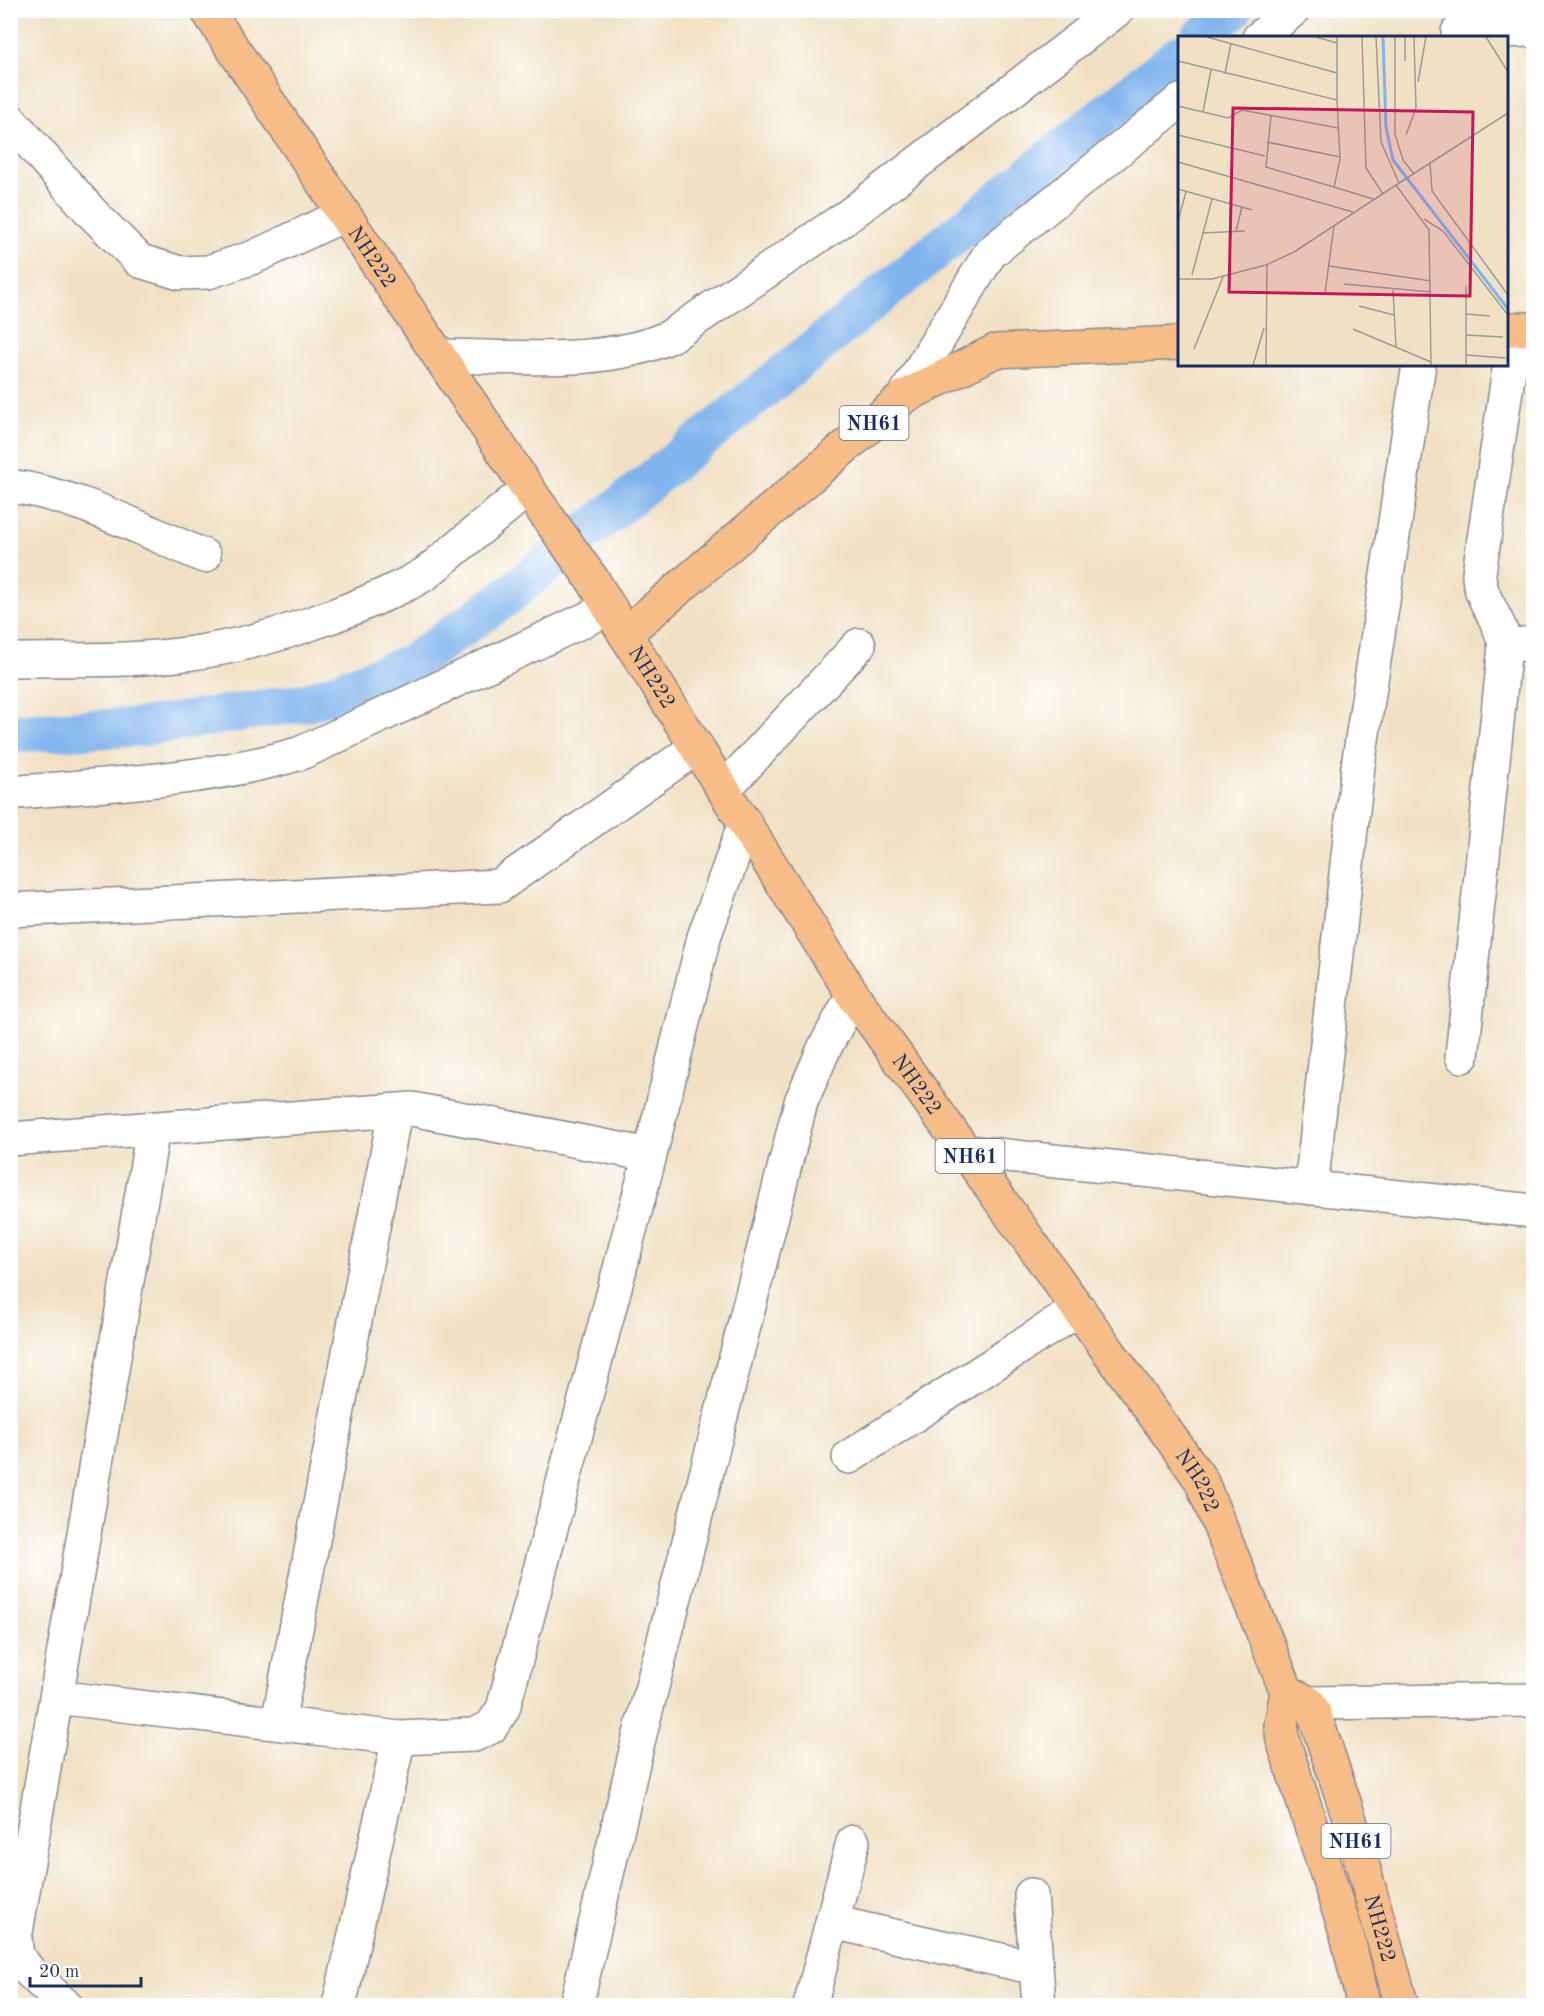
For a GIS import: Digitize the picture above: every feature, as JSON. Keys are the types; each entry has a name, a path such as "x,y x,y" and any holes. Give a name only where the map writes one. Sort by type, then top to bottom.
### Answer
{"main road":[{"name":"NH222","path":"207,10 610,608 853,995 968,1152 1201,1480 1350,1820 1402,2006"},
{"name":"NH61","path":"610,608 904,397 995,351 1178,343"},
{"name":"NH222","path":"1298,1697 1281,1725 1283,1740 1347,1935 1364,2006"}],"street":[{"path":"439,356 595,356 647,348 671,336 848,216 1117,10"},
{"path":"1261,36 1293,10"},
{"path":"1458,32 1533,30"},
{"path":"904,397 990,253 1178,102"},
{"path":"10,120 92,213 140,261 180,273 208,272 254,257 344,215"},
{"path":"1462,1056 1519,644 1498,619 1479,584 1518,329"},
{"path":"1311,1188 1358,766 1419,366"},
{"path":"10,486 27,488 87,506 204,556"},
{"path":"10,660 153,657 192,653 281,633 409,583 532,495"},
{"path":"10,794 220,771 262,765 301,753 610,608"},
{"path":"724,789 859,645"},
{"path":"10,910 499,886 697,747"},
{"path":"56,1697 399,1738 474,1735 491,1727 503,1709 650,1155 704,937 745,823"},
{"path":"576,2006 638,1742 801,1102 824,1049 853,995"},
{"path":"10,1139 412,1109 650,1155"},
{"path":"278,1722 395,1112"},
{"path":"66,2006 28,1971 17,1956 15,1938 153,1129"},
{"path":"968,1152 1533,1211"},
{"path":"849,1457 1079,1309"},
{"path":"1298,1697 1533,1700"},
{"path":"339,2006 399,1738"},
{"path":"810,2006 853,1842"},
{"path":"1031,1895 1039,2006"},
{"path":"832,1922 1036,1968"}],"shaded area":[{"path":"1533,1423 1533,1560 1513,1560"}],"waterway":[{"path":"1202,36 1233,10"},
{"path":"10,733 142,727 309,702 412,663 505,598 1178,56"}]}
